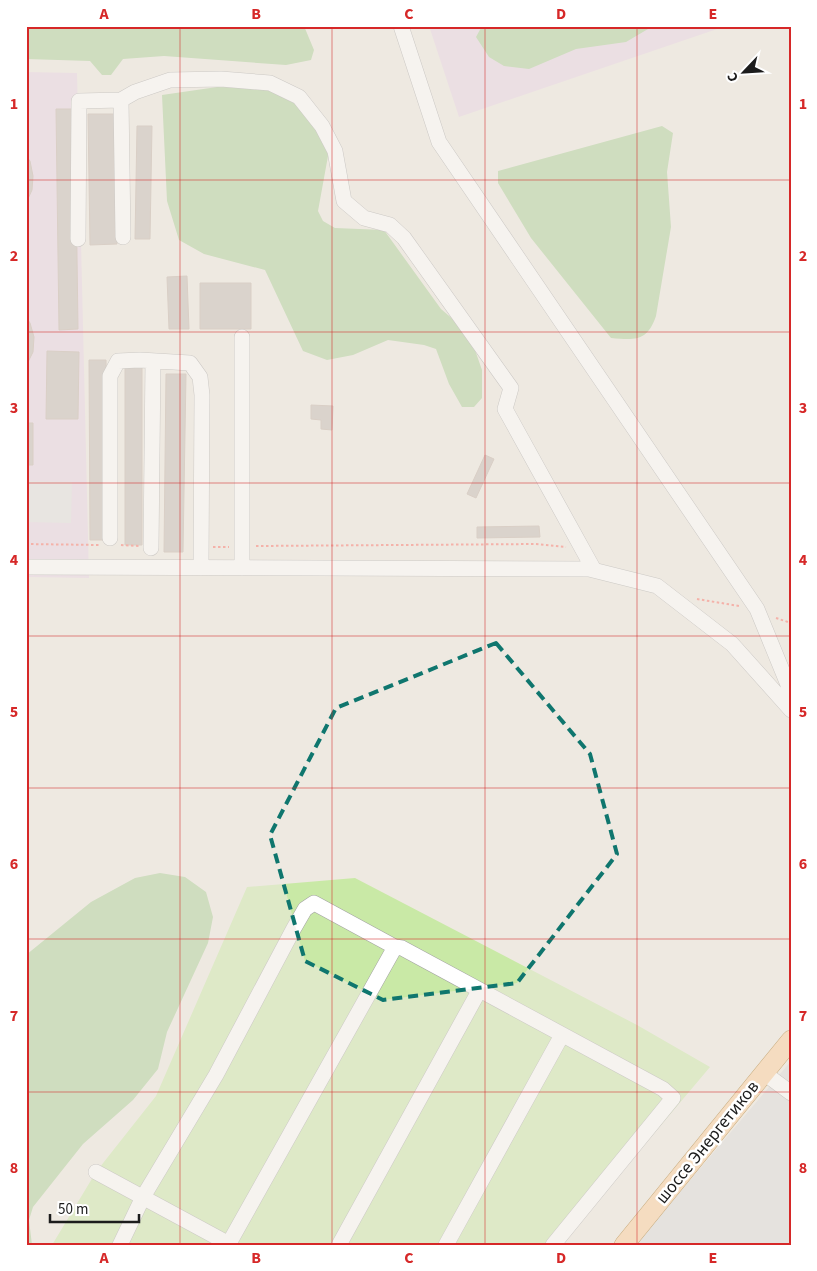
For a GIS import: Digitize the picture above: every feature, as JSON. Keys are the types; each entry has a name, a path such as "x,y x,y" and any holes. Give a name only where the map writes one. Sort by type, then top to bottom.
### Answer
{"main road":[{"name":"шоссе Энергетиков","path":"624,1245 791,1040"}],"street":[{"path":"401,26 439,142 757,609 791,692"},
{"path":"78,239 79,101 120,100 135,92 170,80 213,79 270,83 299,97 322,126 335,150 344,201 364,218 390,224 404,238 511,388 505,409 594,570"},
{"path":"120,100 122,238"},
{"path":"242,338 242,568"},
{"path":"110,543 110,376 118,361 140,360 190,363 200,377 202,395 201,568"},
{"path":"151,548 153,361"},
{"path":"26,567 594,570 657,586 732,644 791,710"},
{"path":"120,1245 143,1198 216,1075 294,928 306,908 314,903 395,947 402,948 664,1089 672,1098 552,1245"},
{"path":"96,1172 229,1244 395,947"},
{"path":"339,1245 479,990"},
{"path":"446,1245 562,1035"},
{"path":"764,1073 791,1093"}],"path":[{"path":"26,544 110,543 151,548"},
{"path":"202,550 210,547 242,546 536,544 582,548"},
{"path":"668,594 757,609 791,623"}],"highlighted area":[{"path":"496,643 590,754 617,854 517,983 383,1000 305,961 270,835 336,708"}],"shaded area":[{"path":"429,26 726,26 459,117"},
{"path":"26,72 77,73 89,578 26,577"},
{"path":"26,481 72,482 71,523 26,522"},
{"path":"791,1061 791,1245 635,1245 775,1080"}],"green space":[{"path":"26,26 304,26 314,50 311,60 286,65 164,56 123,59 111,75 102,75 90,61 26,59"},
{"path":"482,26 649,26 648,29 626,42 576,49 529,69 504,66 489,57 476,37"},
{"path":"217,87 267,88 310,109 326,144 328,156 318,211 323,221 335,228 384,230 441,309 469,333 482,370 482,398 474,407 462,407 449,384 436,349 424,345 388,340 353,355 327,360 303,351 265,270 204,254 179,240 167,201 162,95"},
{"path":"662,126 673,133 667,172 671,227 656,316 649,331 639,338 611,338 531,238 498,183 498,171"},
{"path":"160,873 185,877 206,892 213,917 208,943 167,1032 158,1069 133,1100 83,1144 33,1207 29,1220 32,1245 26,1245 26,955 91,902 135,878"},
{"path":"355,878 637,1025 710,1067 560,1245 52,1245 96,1172 156,1096 247,887"}],"building":[{"path":"56,109 75,109 78,329 59,330"},
{"path":"88,114 115,114 117,244 90,245"},
{"path":"137,126 152,126 150,239 135,239"},
{"path":"26,156 30,161 33,176 32,190 26,203"},
{"path":"187,276 189,329 169,329 167,277"},
{"path":"200,283 251,283 251,329 200,329"},
{"path":"26,317 34,337 33,352 26,366"},
{"path":"47,351 79,352 78,419 46,419"},
{"path":"89,360 106,360 108,540 90,540"},
{"path":"125,367 142,367 142,545 125,545"},
{"path":"166,374 186,374 183,552 164,552"},
{"path":"311,405 333,406 332,430 321,429 321,420 311,419"},
{"path":"26,423 33,423 33,465 26,465"},
{"path":"485,455 494,459 476,498 467,494"},
{"path":"539,526 540,537 477,538 477,527"}]}
